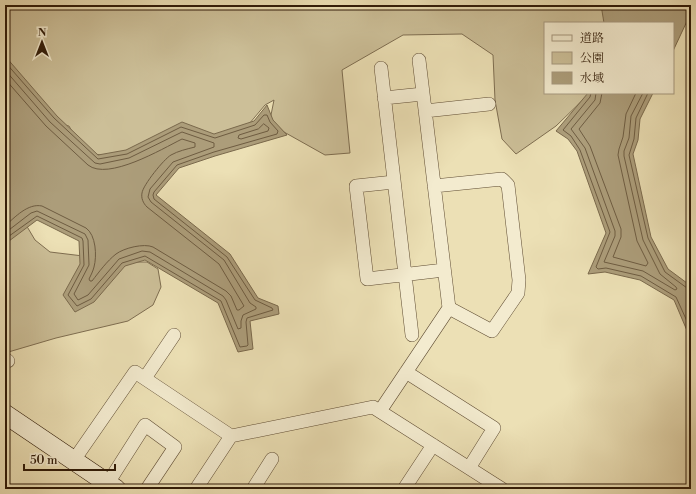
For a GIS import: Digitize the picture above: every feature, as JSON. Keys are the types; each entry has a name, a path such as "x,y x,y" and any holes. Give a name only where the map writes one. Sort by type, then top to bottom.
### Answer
{"street":[{"path":"380,411 449,308 419,60"},
{"path":"381,68 412,336"},
{"path":"384,98 423,94"},
{"path":"425,111 489,104"},
{"path":"434,186 502,179 508,185 519,280 518,293 492,331 449,308"},
{"path":"394,182 356,186 367,279 444,270"},
{"path":"145,378 174,335"},
{"path":"74,460 135,372 231,436"},
{"path":"406,372 494,428 469,468"},
{"path":"196,489 231,436 373,407 502,489"},
{"path":"5,414 112,486 145,425 175,447 147,489"},
{"path":"404,489 433,445"},
{"path":"253,489 272,459"}],"green space":[{"path":"5,5 603,5 605,22 544,22 544,94 589,94 556,126 516,154 502,139 495,100 493,55 462,34 403,35 342,70 350,153 325,155 284,132 270,120 274,100 265,105 249,124 225,134 111,156 94,154 80,145 69,126 52,122 5,58"},
{"path":"5,174 19,213 35,240 50,252 133,262 147,262 158,269 161,287 153,305 128,321 56,338 5,353"}],"water":[{"path":"601,5 689,5 688,19 674,49 674,22 604,22"},
{"path":"5,56 57,116 98,155 126,150 182,122 214,134 254,121 267,105 273,120 287,135 179,168 156,195 230,254 258,298 278,306 279,314 250,321 253,349 238,352 218,303 145,260 125,266 94,302 75,312 63,295 80,264 79,241 37,220 5,244"},
{"path":"587,94 652,94 640,119 638,140 633,154 651,237 668,269 691,286 691,340 674,300 640,280 605,272 588,274 606,233 577,151 568,139 556,131"}]}
